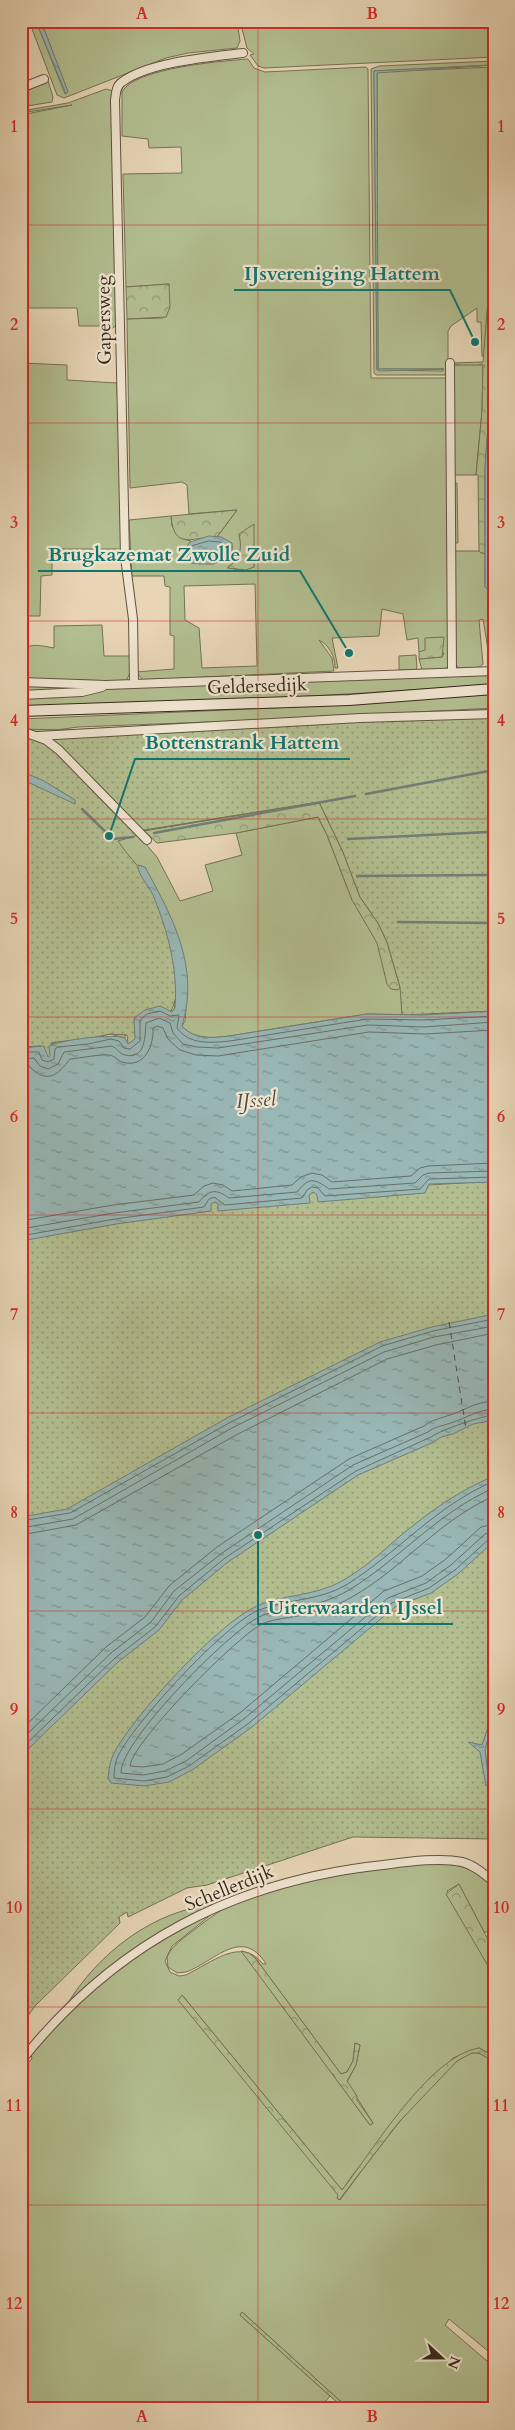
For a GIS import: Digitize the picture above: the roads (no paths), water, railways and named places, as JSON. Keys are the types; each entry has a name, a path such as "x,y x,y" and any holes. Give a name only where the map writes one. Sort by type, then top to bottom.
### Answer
{"main road":[{"name":"Geldersedijk","path":"21,711 349,700 494,689"}],"street":[{"name":"Gapersweg","path":"134,684 132,605 125,557 115,100 117,88 131,77 163,66 187,60 243,53"},
{"path":"21,88 44,79"},
{"path":"450,363 452,672"},
{"name":"Geldersedijk","path":"21,682 106,685 494,670"},
{"name":"Geldersedijk","path":"21,695 82,692 106,685"},
{"name":"Geldersedijk","path":"38,736 360,718 494,714"},
{"name":"Geldersedijk","path":"21,731 38,736 59,750 147,840"},
{"name":"Schellerdijk","path":"21,2061 60,2014 97,1980 140,1948 190,1920 245,1895 321,1874 407,1862 462,1862 478,1869 494,1882"}],"water":[{"path":"36,21 41,21 68,92 66,94"},
{"path":"494,65 377,73 378,369 444,369 379,371 377,370 374,71"},
{"path":"494,343 490,587 487,589 485,587 485,468"},
{"path":"209,536 221,537 232,543 232,551 229,556 216,563 208,564 186,561 183,552 190,542"},
{"path":"21,771 44,781 75,800 75,804 21,779"},
{"name":"IJssel","path":"138,865 145,867 174,924 181,944 188,984 187,1005 182,1026 192,1034 204,1037 223,1037 367,1014 424,1015 494,1011 494,1182 429,1184 425,1193 318,1202 317,1195 313,1192 309,1195 310,1203 218,1211 218,1204 215,1202 211,1204 211,1211 116,1224 21,1241 21,1048 44,1046 48,1057 50,1056 49,1046 75,1040 110,1036 125,1038 128,1044 135,1039 134,1018 145,1010 160,1006 172,1012 175,1008 176,993 171,951 153,895 141,876"},
{"path":"494,1314 494,1420 473,1424 358,1475 228,1562 182,1600 159,1630 118,1662 21,1756 21,1517 67,1509 227,1418 380,1342 432,1327"},
{"path":"494,1476 494,1541 458,1574 431,1593 395,1607 252,1727 192,1770 169,1782 144,1786 111,1783 108,1778 111,1762 124,1737 178,1672 220,1632 255,1607 320,1590 342,1581 365,1566 410,1528 456,1495"},
{"path":"494,1709 494,1717 485,1749 489,1783 486,1786 480,1752 468,1742 482,1745"}],"waterway":[{"path":"366,794 494,770"},
{"path":"154,833 355,796"},
{"path":"82,809 113,839 133,837"},
{"path":"348,839 488,832"},
{"path":"357,876 486,875"},
{"path":"398,922 491,923"}],"place":[{"name":"IJsvereniging Hattem","path":"475,342"},
{"name":"Brugkazemat Zwolle Zuid","path":"349,653"},
{"name":"Bottenstrank Hattem","path":"109,836"},
{"name":"Uiterwaarden IJssel","path":"258,1535"}]}
